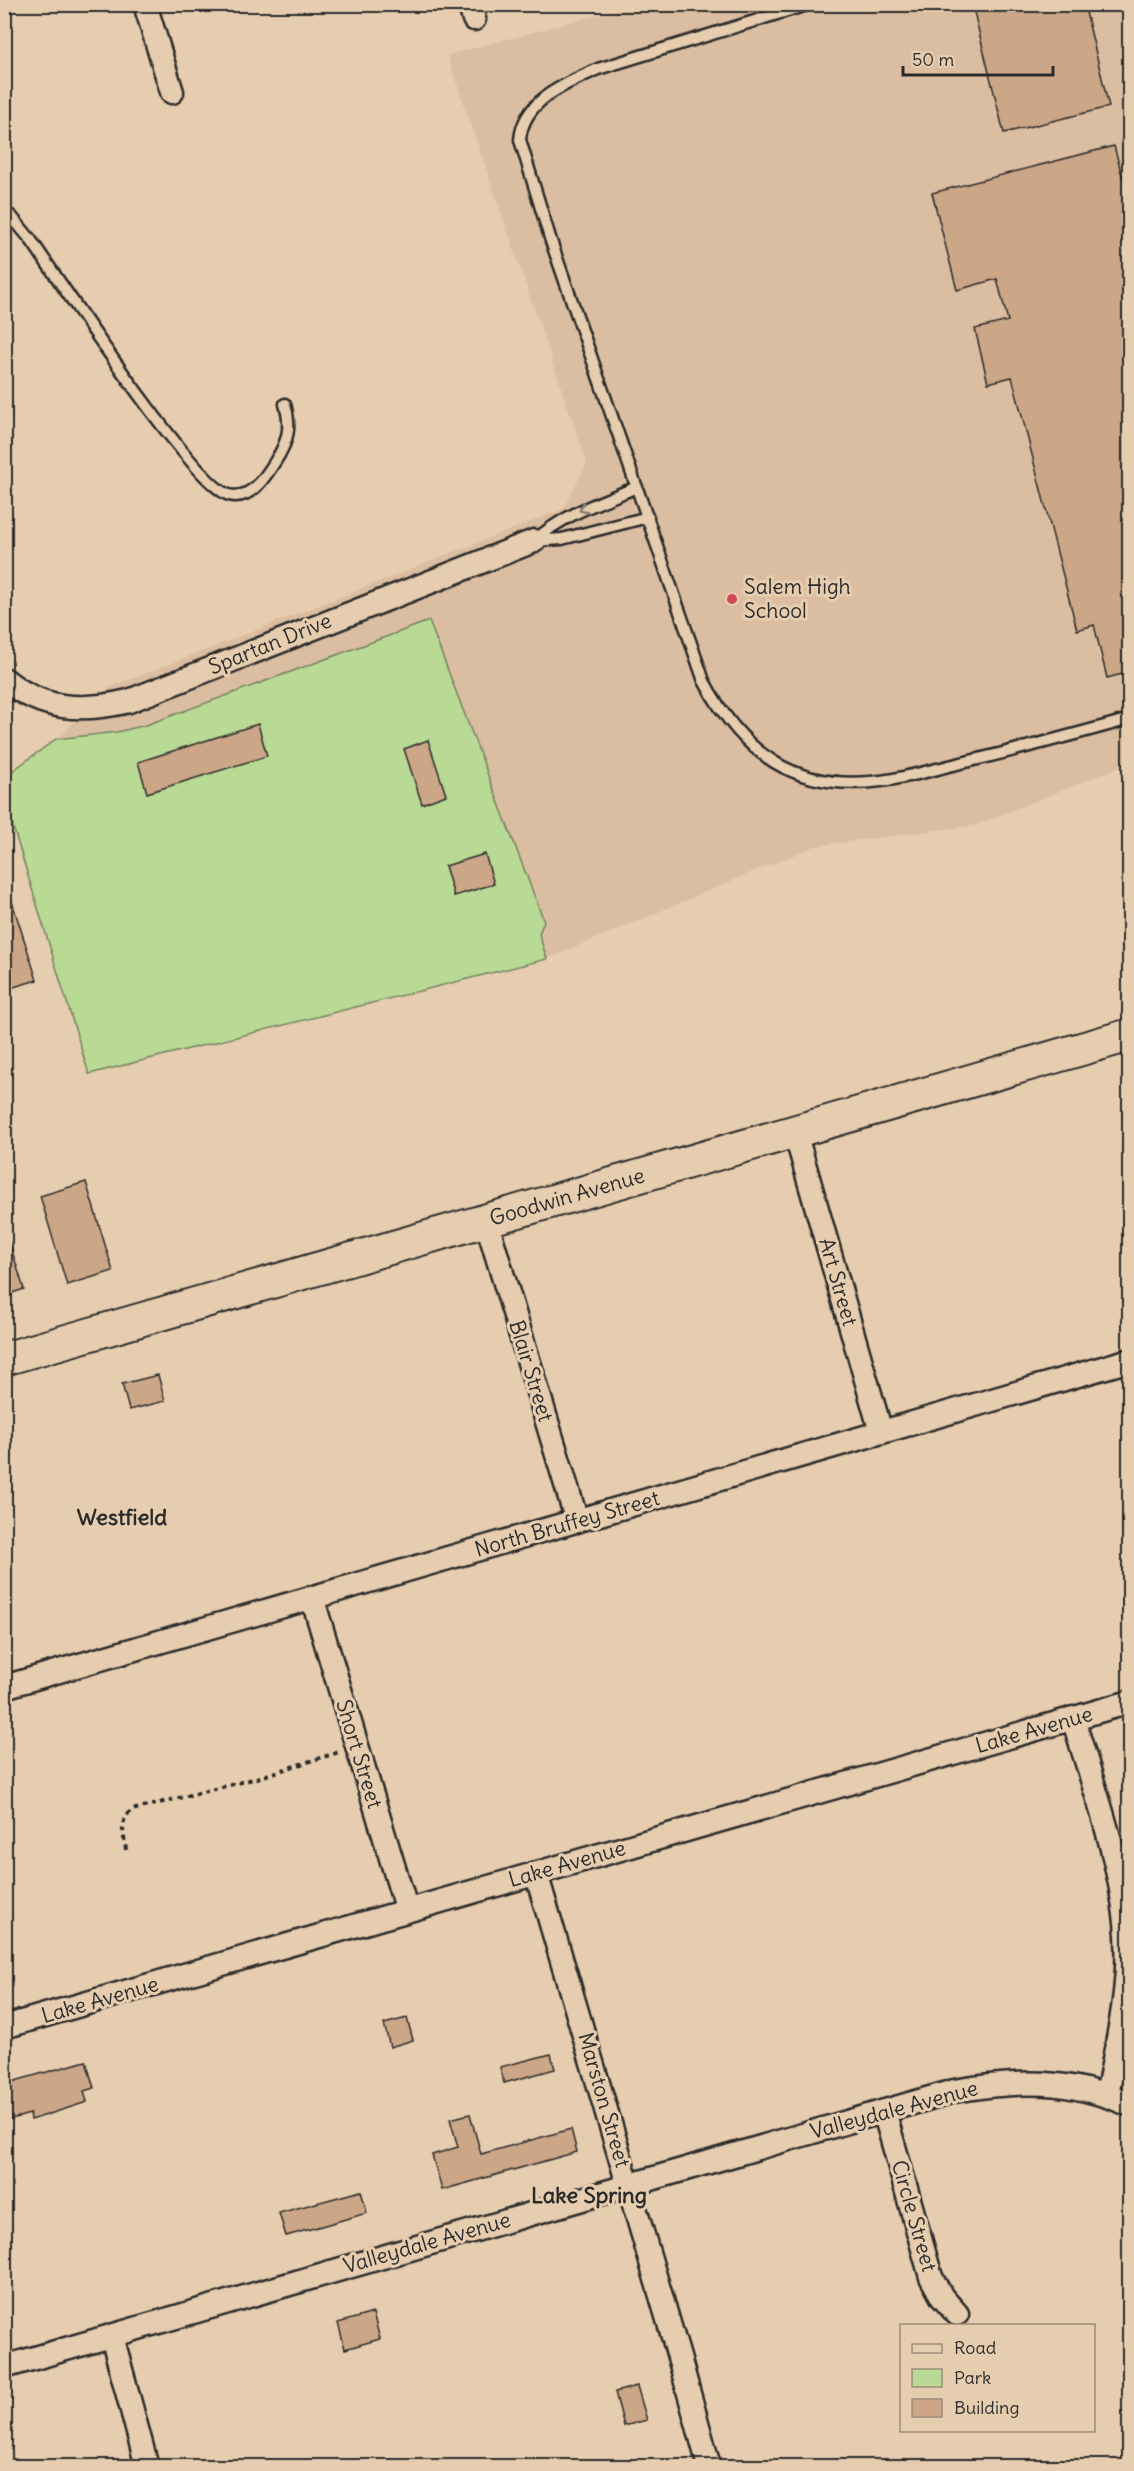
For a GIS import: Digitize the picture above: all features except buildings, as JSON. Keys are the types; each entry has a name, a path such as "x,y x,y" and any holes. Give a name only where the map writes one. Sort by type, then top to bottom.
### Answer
{"street":[{"path":"144,4 172,93"},
{"name":"Spartan Drive","path":"4,679 29,695 53,705 78,708 104,707 129,701 534,541"},
{"name":"Goodwin Avenue","path":"4,1359 1130,1035"},
{"name":"Art Street","path":"795,1132 881,1432"},
{"name":"Blair Street","path":"486,1220 577,1521"},
{"name":"North Bruffey Street","path":"4,1687 1130,1360"},
{"name":"Short Street","path":"312,1597 406,1911"},
{"name":"Lake Avenue","path":"4,2027 1130,1702"},
{"path":"1073,1718 1112,1852 1126,1924 1127,1961 1123,2012 1107,2095"},
{"name":"Marston Street","path":"537,1873 709,2466"},
{"name":"Valleydale Avenue","path":"4,2367 954,2091 993,2084 1034,2082 1062,2084 1107,2095 1130,2105"},
{"name":"Circle Street","path":"884,2111 931,2277 942,2297 957,2314"},
{"path":"112,2336 147,2466"}],"lane":[{"path":"810,4 598,69 571,81 541,100 526,114 521,126 520,140 551,241 704,681 720,711 738,734 759,753 800,774 827,781 855,783 883,781 988,757 1130,719"},
{"path":"4,211 31,240 146,404 188,458 219,492 231,496 243,495 252,490 267,474 285,447 289,435 289,419 285,404"},
{"path":"534,541 550,526 638,487"},
{"path":"534,541 562,539 648,517"}],"path":[{"path":"126,1850 122,1824 125,1816 132,1810 256,1778 357,1746"}],"shaded area":[{"name":"Salem High School","path":"635,5 1129,5 1129,763 976,825 815,846 547,959 89,1074 5,801 4,777 65,732 106,689 563,509 587,463 447,55"}],"green space":[{"path":"429,621 544,921 539,934 547,959 89,1074 5,801 4,777 56,739 117,732 146,725"}],"place":[{"name":"Salem High School","path":"732,599"}],"district":[{"name":"Westfield","path":"122,1517"},
{"name":"Lake Spring","path":"589,2195"}]}
